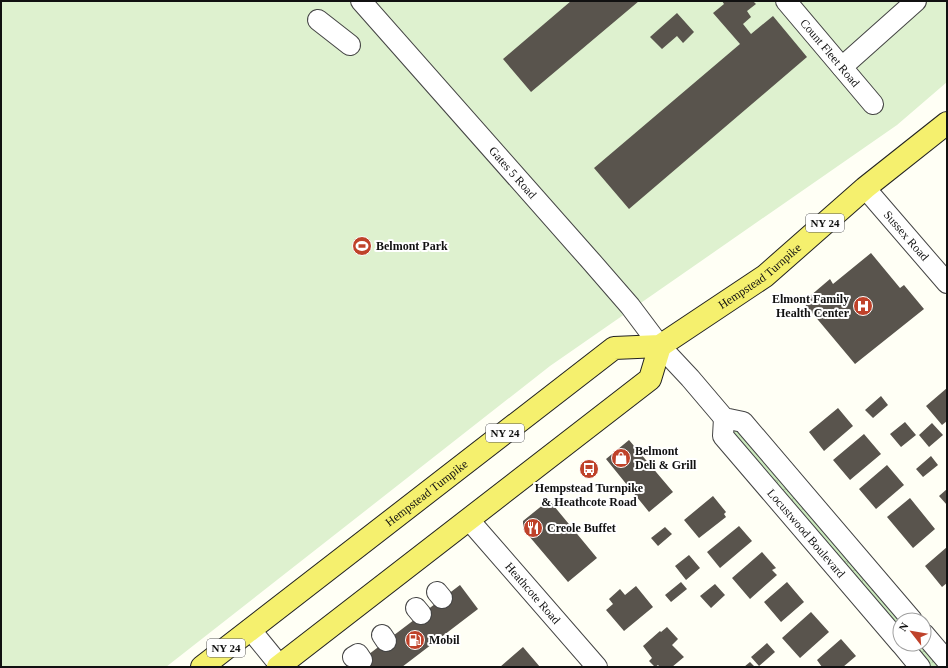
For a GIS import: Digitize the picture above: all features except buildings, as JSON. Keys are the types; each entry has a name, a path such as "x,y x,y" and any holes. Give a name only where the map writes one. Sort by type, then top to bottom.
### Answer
{"main road":[{"name":"Hempstead Turnpike","path":"202,667 614,348 660,346 765,276 865,188 947,123"},
{"path":"279,666 650,379 660,346"}],"street":[{"name":"Gates 5 Road","path":"361,1 630,306 660,346"},
{"name":"Count Fleet Road","path":"786,1 873,104"},
{"path":"842,67 916,1"},
{"path":"318,20 350,45"},
{"name":"Sussex Road","path":"865,188 947,283"},
{"path":"660,346 724,418"},
{"name":"Locustwood Boulevard","path":"892,619 723,436 724,418 744,422 905,612"},
{"name":"Heathcote Road","path":"469,520 597,667"},
{"path":"250,629 279,666"},
{"name":"Locustwood Boulevard","path":"930,652 947,661"}],"green space":[{"name":"Belmont Park","path":"1,1 947,1 947,82 897,125 550,366 166,667 1,667"},
{"path":"724,418 743,422 894,612 892,612 892,634 743,459"},
{"path":"908,652 932,652 947,667 920,667"}],"place":[{"name":"Belmont Park","path":"362,246"},
{"name":"Elmont Family Health Center","path":"863,306"},
{"name":"Belmont Deli & Grill","path":"621,458"},
{"name":"Hempstead Turnpike & Heathcote Road","path":"589,469"},
{"name":"Creole Buffet","path":"533,528"},
{"name":"Mobil","path":"415,640"}]}
